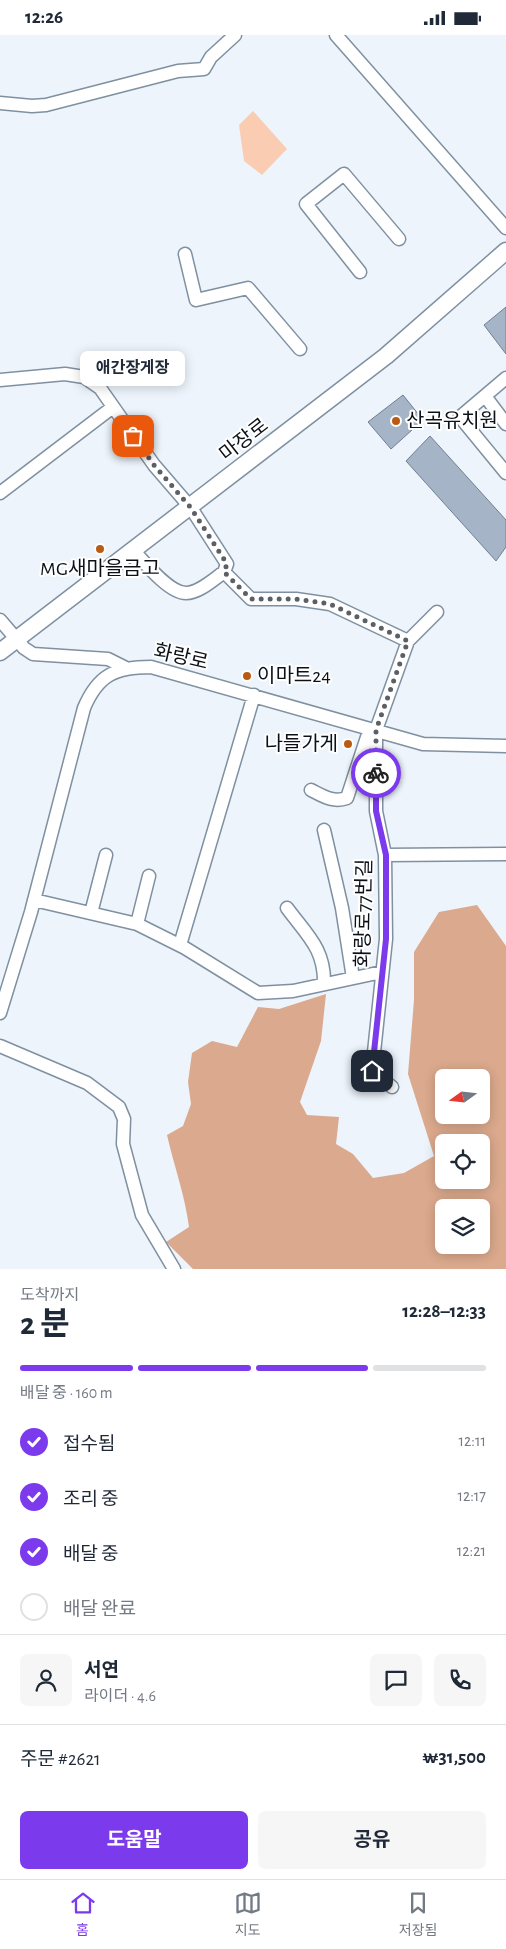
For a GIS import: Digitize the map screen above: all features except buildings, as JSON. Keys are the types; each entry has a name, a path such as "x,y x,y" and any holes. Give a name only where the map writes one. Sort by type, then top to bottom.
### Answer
{"main road":[{"name":"마장로","path":"0,652 191,508 386,356 506,251"}],"street":[{"path":"0,103 32,106 46,105 178,71 204,69 211,57 236,35"},
{"path":"336,35 506,228"},
{"path":"360,272 306,204 344,174 399,239"},
{"path":"185,254 196,300 248,289 300,349"},
{"path":"0,380 65,374 84,377 100,387 154,465 191,508 227,564 224,572 203,586 186,593 175,590 161,580 134,551"},
{"path":"506,378 460,417 506,473"},
{"path":"485,396 506,424"},
{"path":"0,493 113,407"},
{"path":"224,572 251,599 296,599 330,604 408,641"},
{"path":"311,790 330,799 339,801 346,798 367,737 376,730 408,641 437,612"},
{"path":"0,620 24,649 33,654 108,659 126,668"},
{"name":"화랑로","path":"0,1013 34,900 84,708 91,691 102,679 126,668 151,667 423,743 506,746"},
{"path":"180,945 254,695"},
{"name":"화랑로77번길","path":"376,730 376,811 386,855 386,939 372,1071 392,1087"},
{"path":"324,830 342,908 353,978"},
{"path":"386,855 506,854"},
{"path":"91,913 106,855"},
{"path":"137,924 149,876"},
{"path":"34,900 137,924 180,945 258,993 293,991 382,972"},
{"path":"287,908 321,953 324,967 324,984"},
{"path":"0,1046 87,1083 119,1107 124,1119 123,1144 142,1215 174,1269"}],"shaded area":[{"path":"253,111 287,149 262,175 244,161 239,125"},
{"path":"477,905 506,946 506,1269 193,1269 166,1242 189,1227 167,1135 183,1126 191,1104 188,1082 192,1053 212,1041 237,1047 258,1007 279,1009 326,994 321,1041 300,1102 307,1115 339,1117 336,1144 353,1154 373,1178 404,1173 434,1156 408,1074 414,1000 414,952 439,912"}],"way so far":[{"path":"133,436 154,465 191,508 227,564 224,572 240,591 251,599 296,599 330,604 408,641 376,730 376,773"}],"place":[{"name":"산곡유치원","path":"396,421"},
{"name":"애간장게장","path":"133,436"},
{"name":"MG새마을금고","path":"100,549"},
{"name":"이마트24","path":"247,676"},
{"name":"나들가게","path":"348,744"}],"route":[{"path":"372,1071 386,939 386,855 376,811 376,773"}]}
